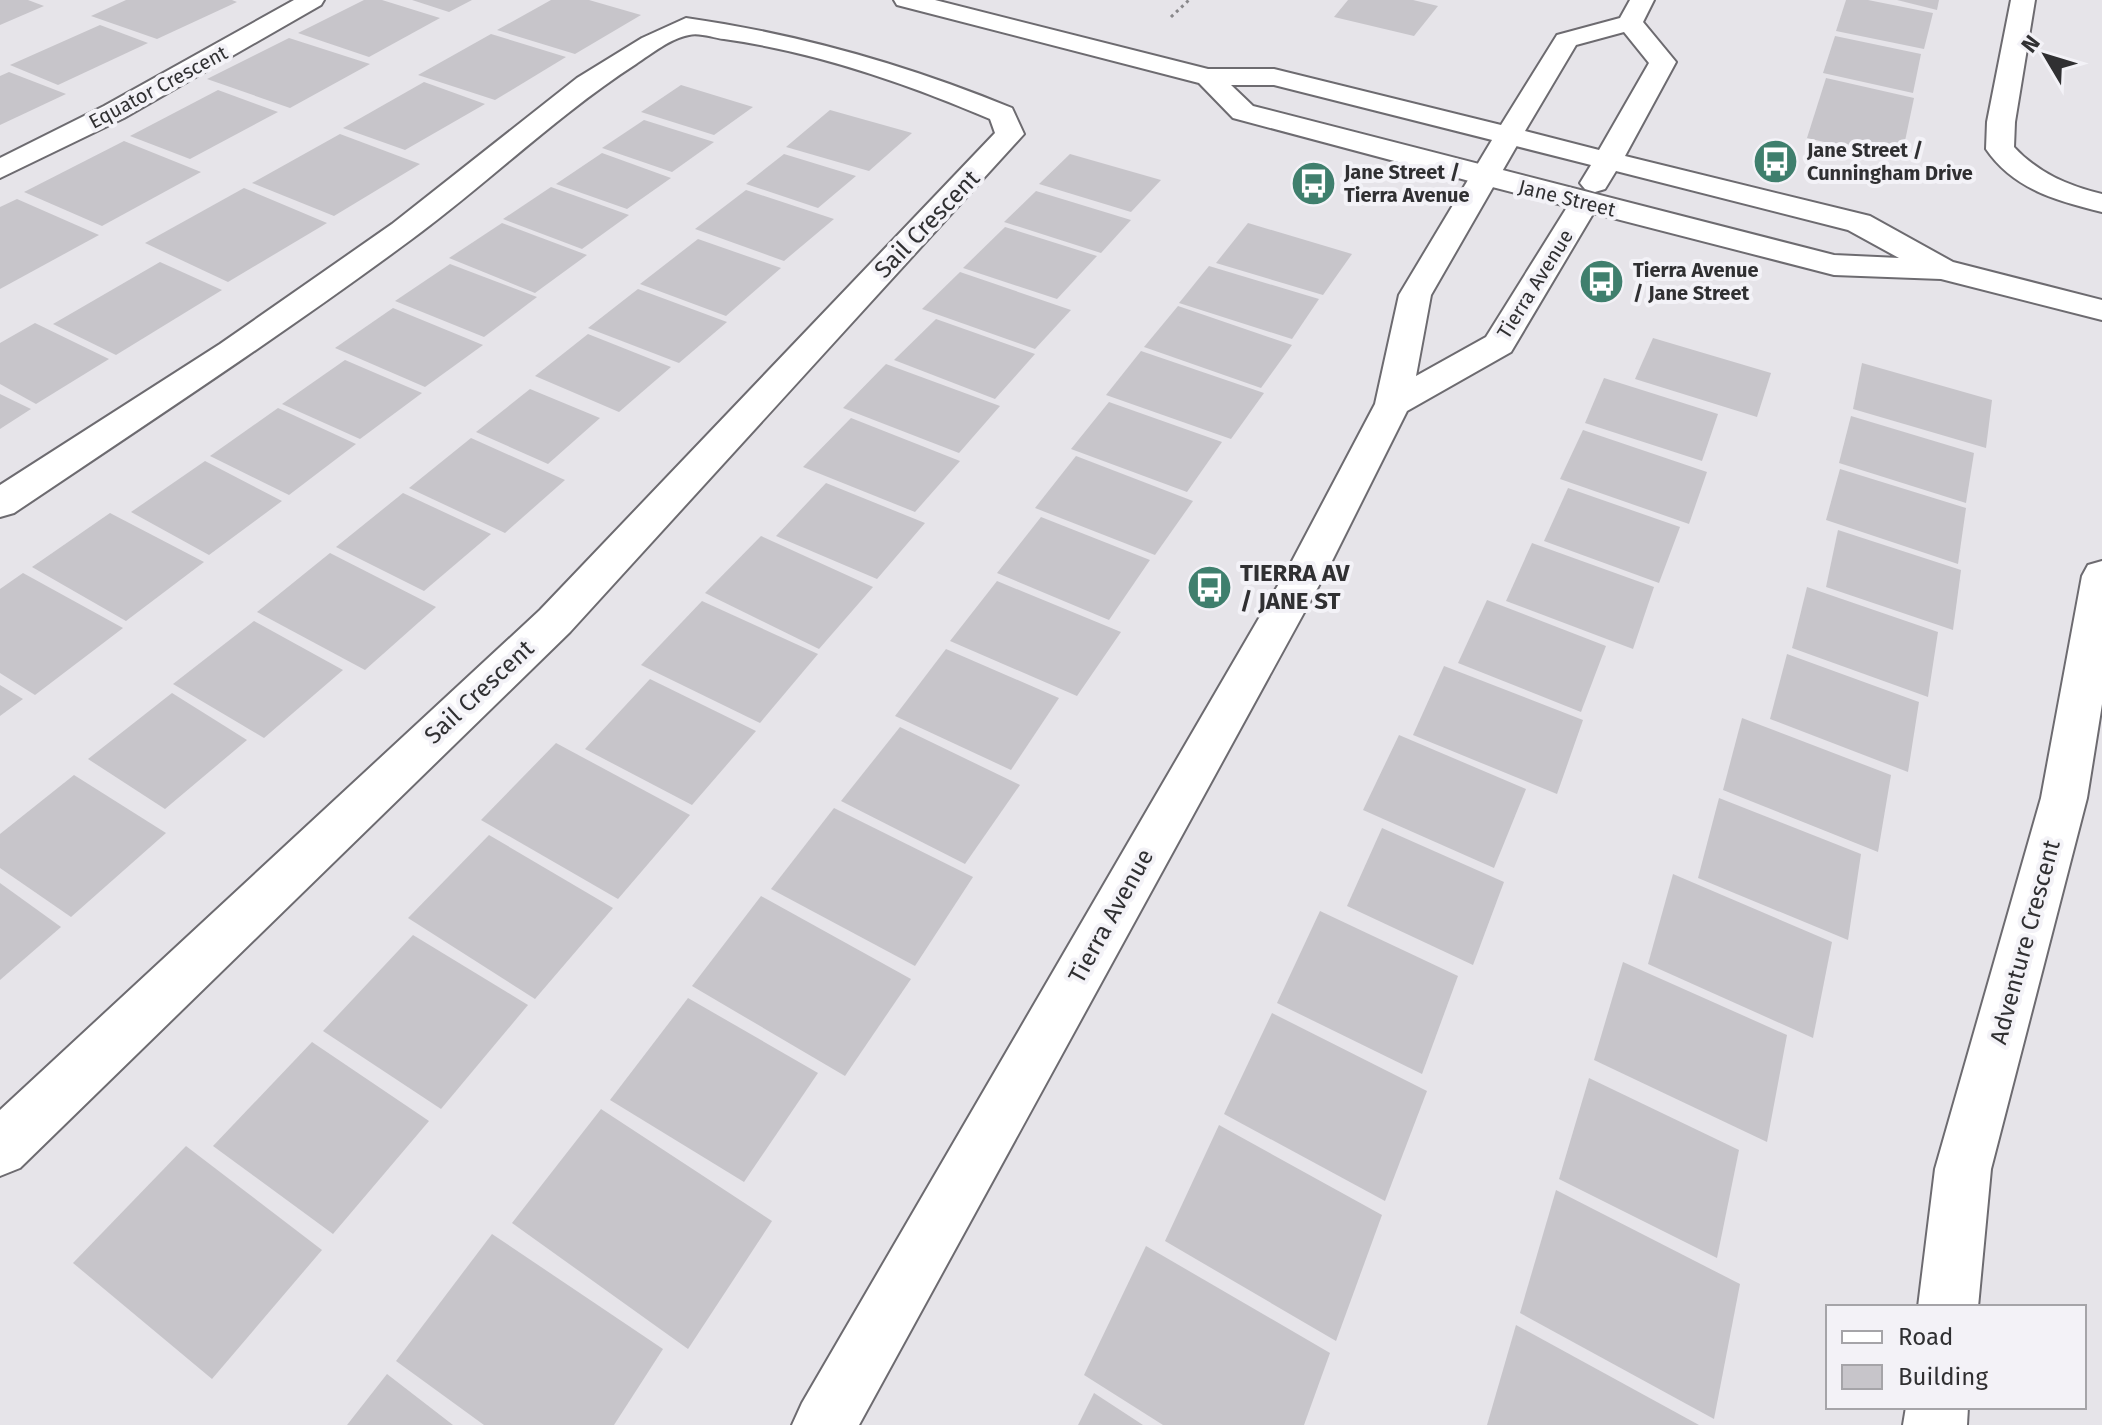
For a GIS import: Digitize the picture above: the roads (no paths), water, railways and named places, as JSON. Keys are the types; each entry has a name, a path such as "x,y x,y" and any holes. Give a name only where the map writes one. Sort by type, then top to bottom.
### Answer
{"street":[{"name":"Equator Crescent","path":"0,169 114,112 312,0"},
{"name":"Jane Street","path":"906,0 1208,77 1274,77 1859,223 1942,269"},
{"path":"2023,0 2001,122 2000,149 2025,176 2045,186 2102,203"},
{"name":"Tierra Avenue","path":"824,1425 1309,567 1393,404 1415,295 1483,176 1566,40 1636,12 1663,62 1585,202 1499,344 1393,404"},
{"name":"Sail Crescent","path":"0,503 232,352 403,231 512,147 587,84 651,43 686,26 750,35 831,54 947,91 1002,114 1010,134 555,621 0,1148"},
{"name":"Jane Street","path":"1208,77 1243,112 1483,176 1834,265 1942,269 2102,310"},
{"name":"Adventure Crescent","path":"1948,1305 1963,1169 2064,798 2102,576"}],"place":[{"name":"Jane Street / Cunningham Drive","path":"1776,162"},
{"name":"Jane Street / Tierra Avenue","path":"1313,184"},
{"name":"Tierra Avenue / Jane Street","path":"1602,282"},
{"name":"TIERRA AV / JANE ST","path":"1209,587"}]}
